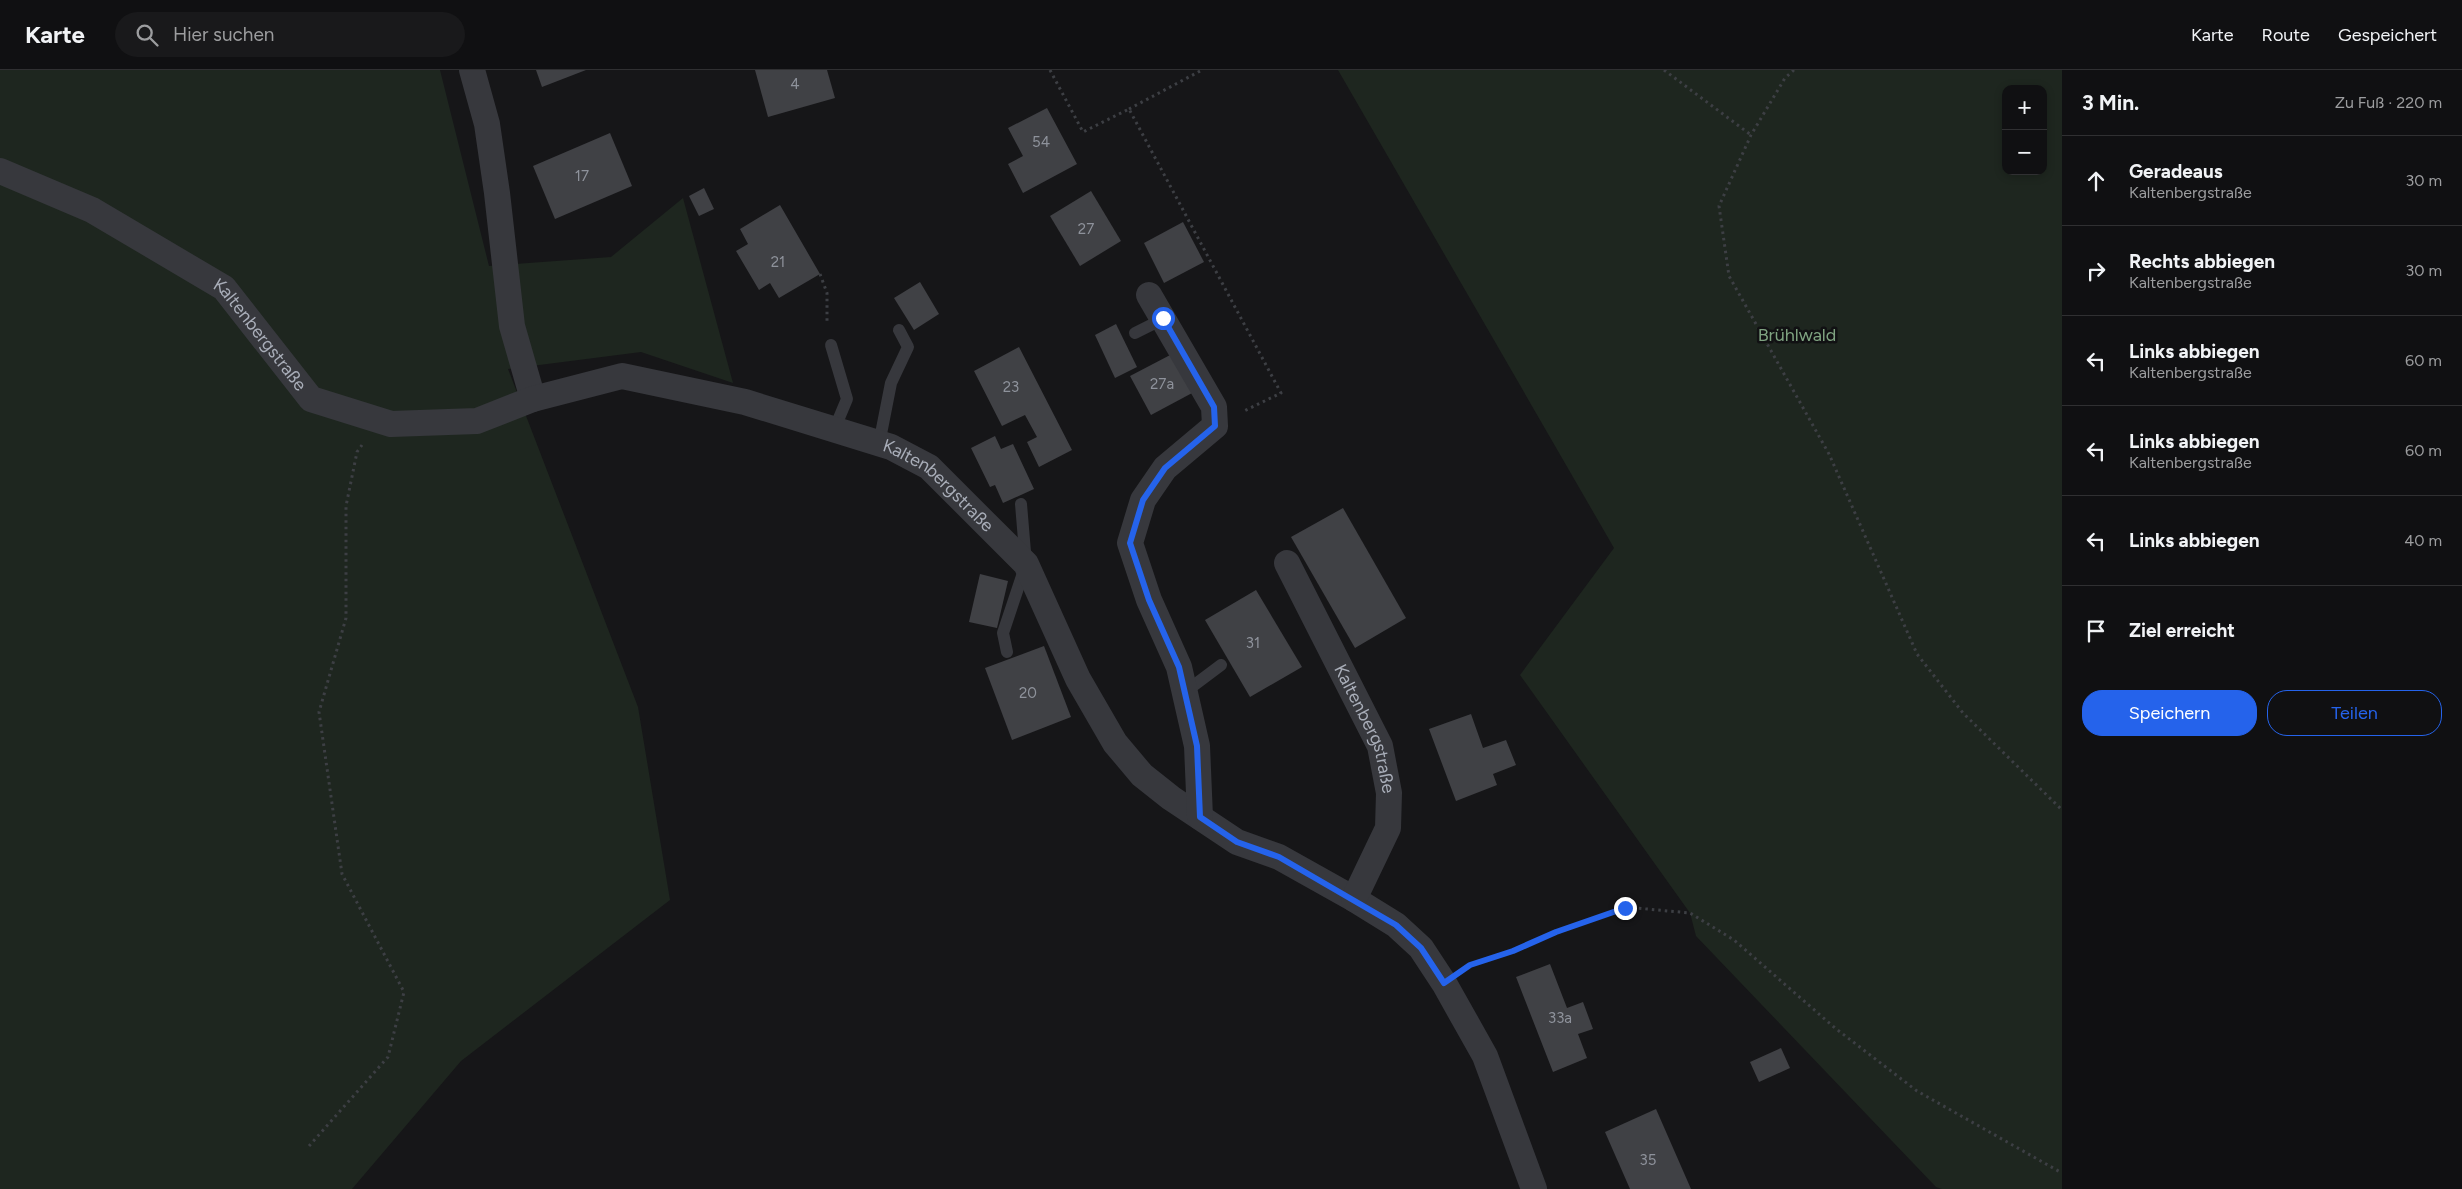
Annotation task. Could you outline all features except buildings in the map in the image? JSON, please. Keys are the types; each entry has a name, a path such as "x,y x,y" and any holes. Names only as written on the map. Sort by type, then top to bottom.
{"street":[{"path":"472,70 487,124 512,326 533,399"},
{"name":"Kaltenbergstraße","path":"0,171 92,210 224,288 311,399 391,424 477,421 533,399 622,376 745,402 879,444 929,467 1026,564 1078,679 1115,743 1142,775 1170,798 1237,842 1279,857 1354,899 1396,925 1421,948 1444,983 1485,1056 1534,1189"},
{"path":"1149,295 1214,407 1215,426 1165,468 1143,500 1130,543 1149,600 1179,667 1197,746 1200,817"},
{"name":"Kaltenbergstraße","path":"1287,563 1380,746 1389,793 1388,828 1354,899"}],"lane":[{"path":"1135,333 1163,318"},
{"path":"879,444 891,382 908,347 899,330"},
{"path":"831,345 847,399 834,430"},
{"path":"1007,652 1003,633 1026,564 1021,504"},
{"path":"1185,692 1221,664"}],"path":[{"path":"1050,70 1083,132 1202,70"},
{"path":"1664,70 1752,135"},
{"path":"1794,70 1785,78 1752,135 1719,206 1729,276 1829,454 1917,654 1963,713 2062,810"},
{"path":"1129,109 1280,393 1215,426"},
{"path":"820,274 827,293 829,309 826,330 831,345"},
{"path":"309,1146 388,1058 404,992 342,874 319,712 346,618 346,506 357,452 377,427 391,424"},
{"path":"1444,983 1470,965 1513,951 1556,932 1625,908 1690,913 1734,940 1835,1028 1917,1091 2062,1173"}],"green space":[{"path":"0,70 440,70 489,266 611,257 683,198 733,383 641,352 508,369 638,707 670,900 461,1061 352,1189 0,1189"},
{"name":"Brühlwald","path":"1338,70 2062,70 2062,1189 1942,1189 1936,1187 1696,936 1690,913 1520,675 1614,548"}],"route":[{"path":"1163,318 1214,407 1215,426 1165,468 1143,500 1130,543 1149,600 1179,667 1197,746 1200,817 1237,842 1279,857 1396,925 1421,948 1444,983 1470,965 1513,951 1556,932 1625,908"}]}
